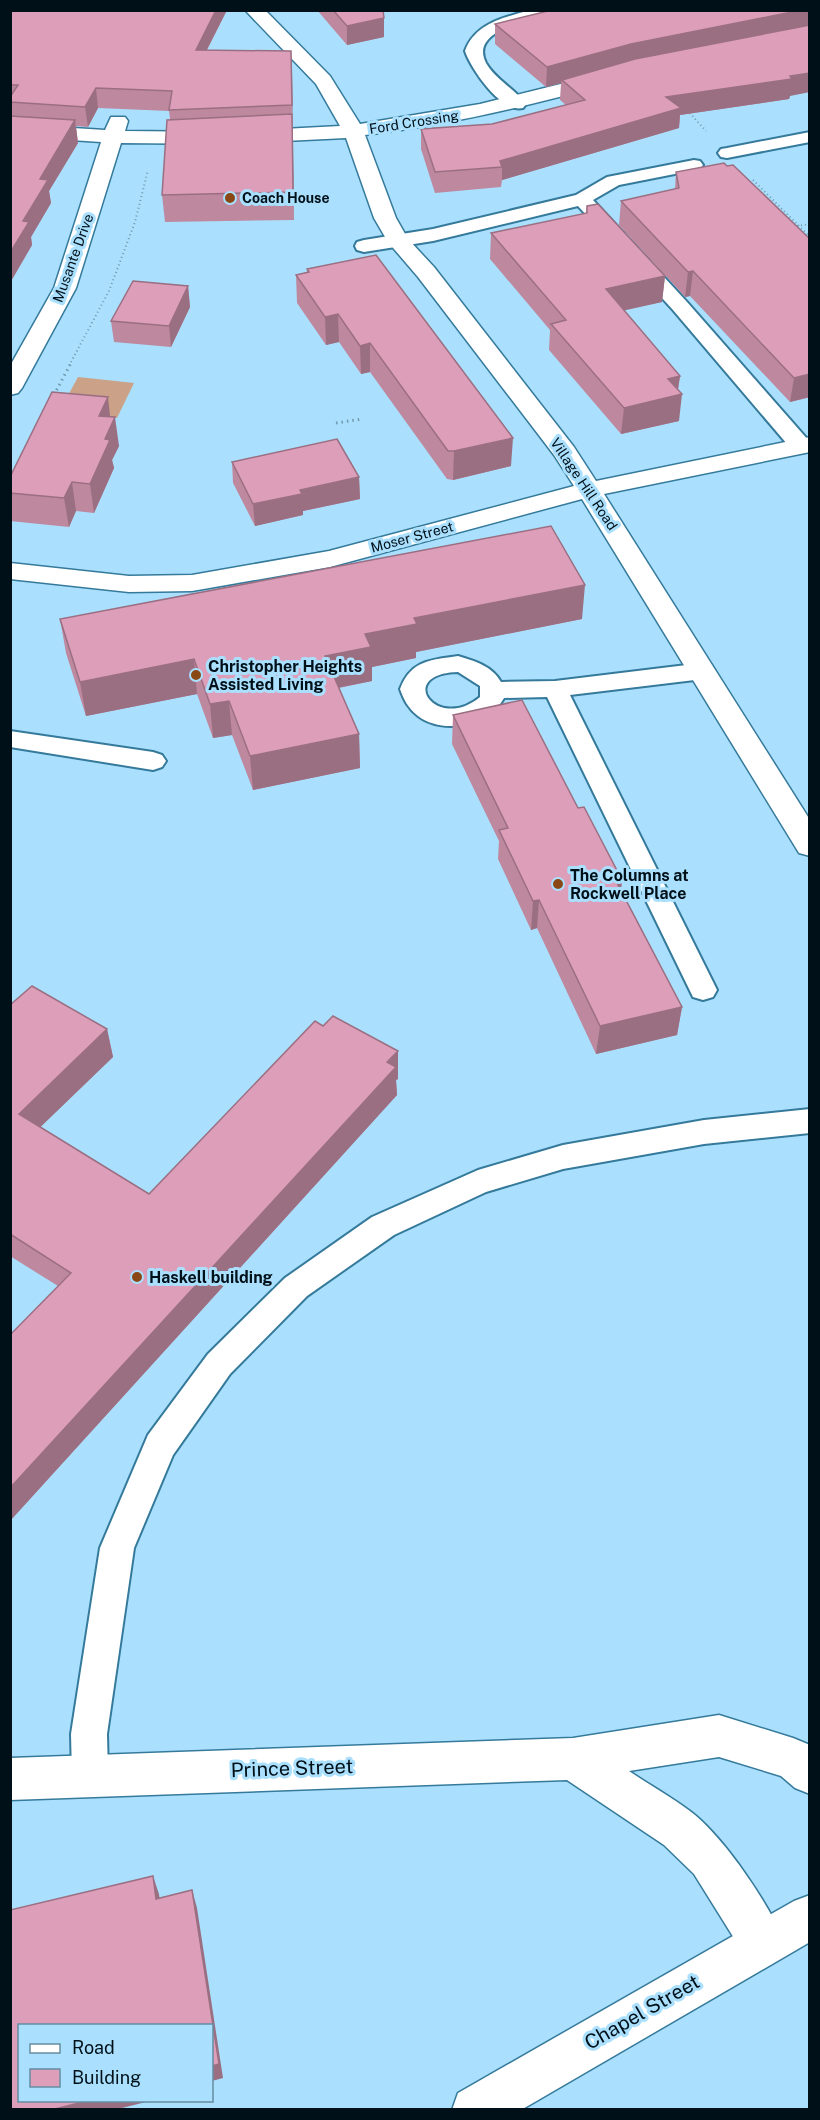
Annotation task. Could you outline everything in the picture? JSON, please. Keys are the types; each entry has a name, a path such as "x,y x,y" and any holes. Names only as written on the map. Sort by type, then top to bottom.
{"street":[{"name":"Village Hill Road","path":"254,10 323,80 354,131 386,218 399,242 426,272 564,452 810,845"},
{"name":"Ford Crossing","path":"10,130 115,129 171,139 354,131 517,104 619,75"},
{"name":"Musante Drive","path":"10,388 65,288 115,129"},
{"name":"Moser Street","path":"10,571 129,584 192,584 330,559 588,490 805,445"},
{"name":"Prince Street","path":"10,1779 573,1759 719,1736 793,1759 810,1773"},
{"path":"573,1759 679,1830 709,1859 764,1943"},
{"name":"Chapel Street","path":"475,2109 810,1917"}],"lane":[{"path":"517,104 501,91 476,64 472,48 479,36 493,26 554,10"},
{"path":"727,153 810,137"},
{"path":"363,246 399,242 582,199 613,181 694,165"},
{"path":"582,199 805,445"},
{"path":"493,690 555,689 703,671"},
{"path":"555,689 703,990"},
{"path":"10,739 153,761"},
{"path":"90,1775 89,1734 117,1548 160,1446 219,1365 296,1287 383,1226 477,1182 563,1157 704,1132 810,1120"}],"path":[{"path":"797,226 810,224"},
{"path":"336,423 362,418"}],"shaded area":[{"path":"78,377 134,383 117,418 59,412"}],"building":[{"path":"10,10 216,10 196,50 291,51 292,105 169,110 172,91 96,88 85,107 10,102 10,97 18,85 10,85"},
{"path":"333,10 383,10 384,18 347,26"},
{"path":"552,10 802,10 631,44 547,67 495,24"},
{"path":"810,25 810,73 790,76 792,79 666,97 681,108 500,161 502,167 435,172 421,129 492,124 585,100 562,80 635,59"},
{"path":"292,114 293,192 162,195 167,120"},
{"path":"10,116 75,120 40,179 48,180 23,221 29,222 10,253"},
{"path":"724,163 727,166 733,165 810,239 810,374 794,378 693,271 688,272 621,201 679,188 676,172"},
{"path":"598,204 665,276 606,289 680,376 668,379 682,394 624,408 551,324 566,320 491,233 587,213 587,206"},
{"path":"376,255 513,438 448,451 370,343 360,346 338,314 325,317 296,275 309,272 307,269"},
{"path":"133,281 188,286 169,326 111,321"},
{"path":"52,392 108,397 99,416 115,417 105,439 110,440 90,484 72,482 64,498 10,493 10,477"},
{"path":"337,439 359,477 300,490 302,494 253,504 232,462"},
{"name":"Christopher Heights Assisted Living","path":"551,526 585,585 414,618 417,624 365,634 371,647 325,656 359,734 250,756 229,701 210,704 194,659 80,682 60,619"},
{"name":"The Columns at Rockwell Place","path":"522,700 578,808 584,807 622,880 616,881 682,1007 600,1026 539,900 533,901 499,830 508,828 453,715"},
{"name":"Haskell building","path":"32,986 107,1029 19,1114 149,1194 315,1021 323,1026 333,1016 398,1051 387,1062 396,1067 10,1488 10,1335 71,1273 10,1234 10,1005"},
{"path":"153,1876 156,1899 192,1890 213,2024 18,2024 18,2102 83,2102 55,2109 10,2109 10,1910"},
{"path":"213,2025 219,2064 213,2066"}],"place":[{"name":"Coach House","path":"230,198"},
{"name":"Christopher Heights Assisted Living","path":"196,675"},
{"name":"The Columns at Rockwell Place","path":"558,884"},
{"name":"Haskell building","path":"137,1277"}]}
